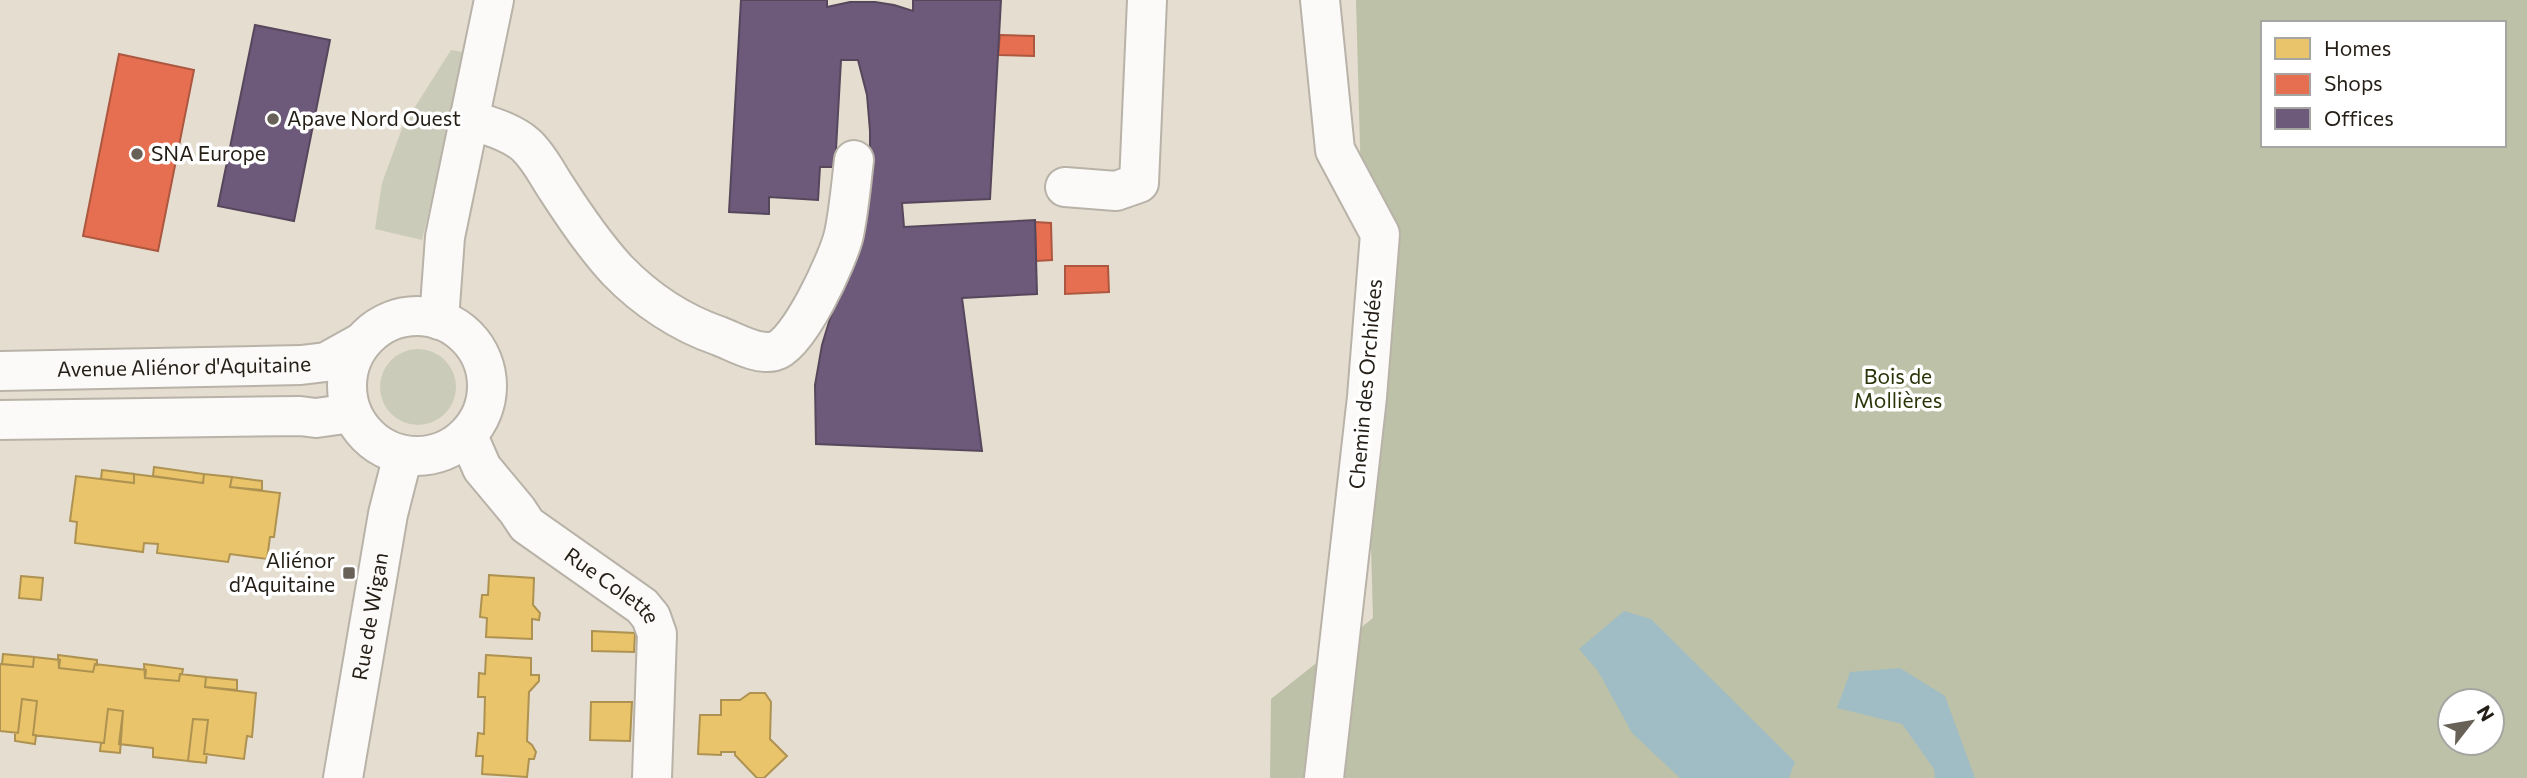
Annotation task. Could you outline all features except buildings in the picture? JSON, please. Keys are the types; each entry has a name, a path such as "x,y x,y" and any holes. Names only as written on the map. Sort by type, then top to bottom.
{"street":[{"path":"439,320 445,237 494,0"},
{"path":"1065,187 1116,191 1139,183 1147,0"},
{"name":"Chemin des Orchidées","path":"1320,0 1335,150 1380,233 1367,397 1324,778"},
{"path":"468,119 507,132 525,144 536,156 590,238 618,271 657,305 704,331 765,353 778,351 788,344 805,320 824,284 844,236 854,160"},
{"name":"Avenue Aliénor d'Aquitaine","path":"0,371 301,365 326,362 397,318 422,316 454,326 467,336 481,355 488,386 485,409 468,436 447,451 422,457 384,449 358,425 352,413"},
{"path":"0,420 300,416 316,418 352,413 347,391 348,376 351,362 362,342"},
{"name":"Rue Colette","path":"468,436 482,468 527,525 642,606 652,617 657,634 657,659 652,778"},
{"name":"Rue de Wigan","path":"343,778 388,514 404,455"}],"green space":[{"name":"Bois de Mollières","path":"1356,0 2527,0 2527,778 1270,778 1271,699 1373,618"},
{"path":"451,50 463,52 454,104 422,240 375,229 382,183 403,126"},
{"path":"418,349 432,352 445,360 453,373 456,387 453,401 445,414 432,422 418,425 404,422 391,414 383,401 380,387 383,373 391,360 404,352"}],"water":[{"path":"1624,611 1651,619 1795,762 1789,778 1680,778 1632,733 1598,671 1579,649"},
{"path":"1900,668 1945,696 1975,778 1935,778 1934,769 1902,724 1837,708 1850,672"}],"place":[{"name":"Apave Nord Ouest","path":"273,119"},
{"name":"SNA Europe","path":"137,154"},
{"name":"Aliénor d’Aquitaine","path":"349,573"}]}
